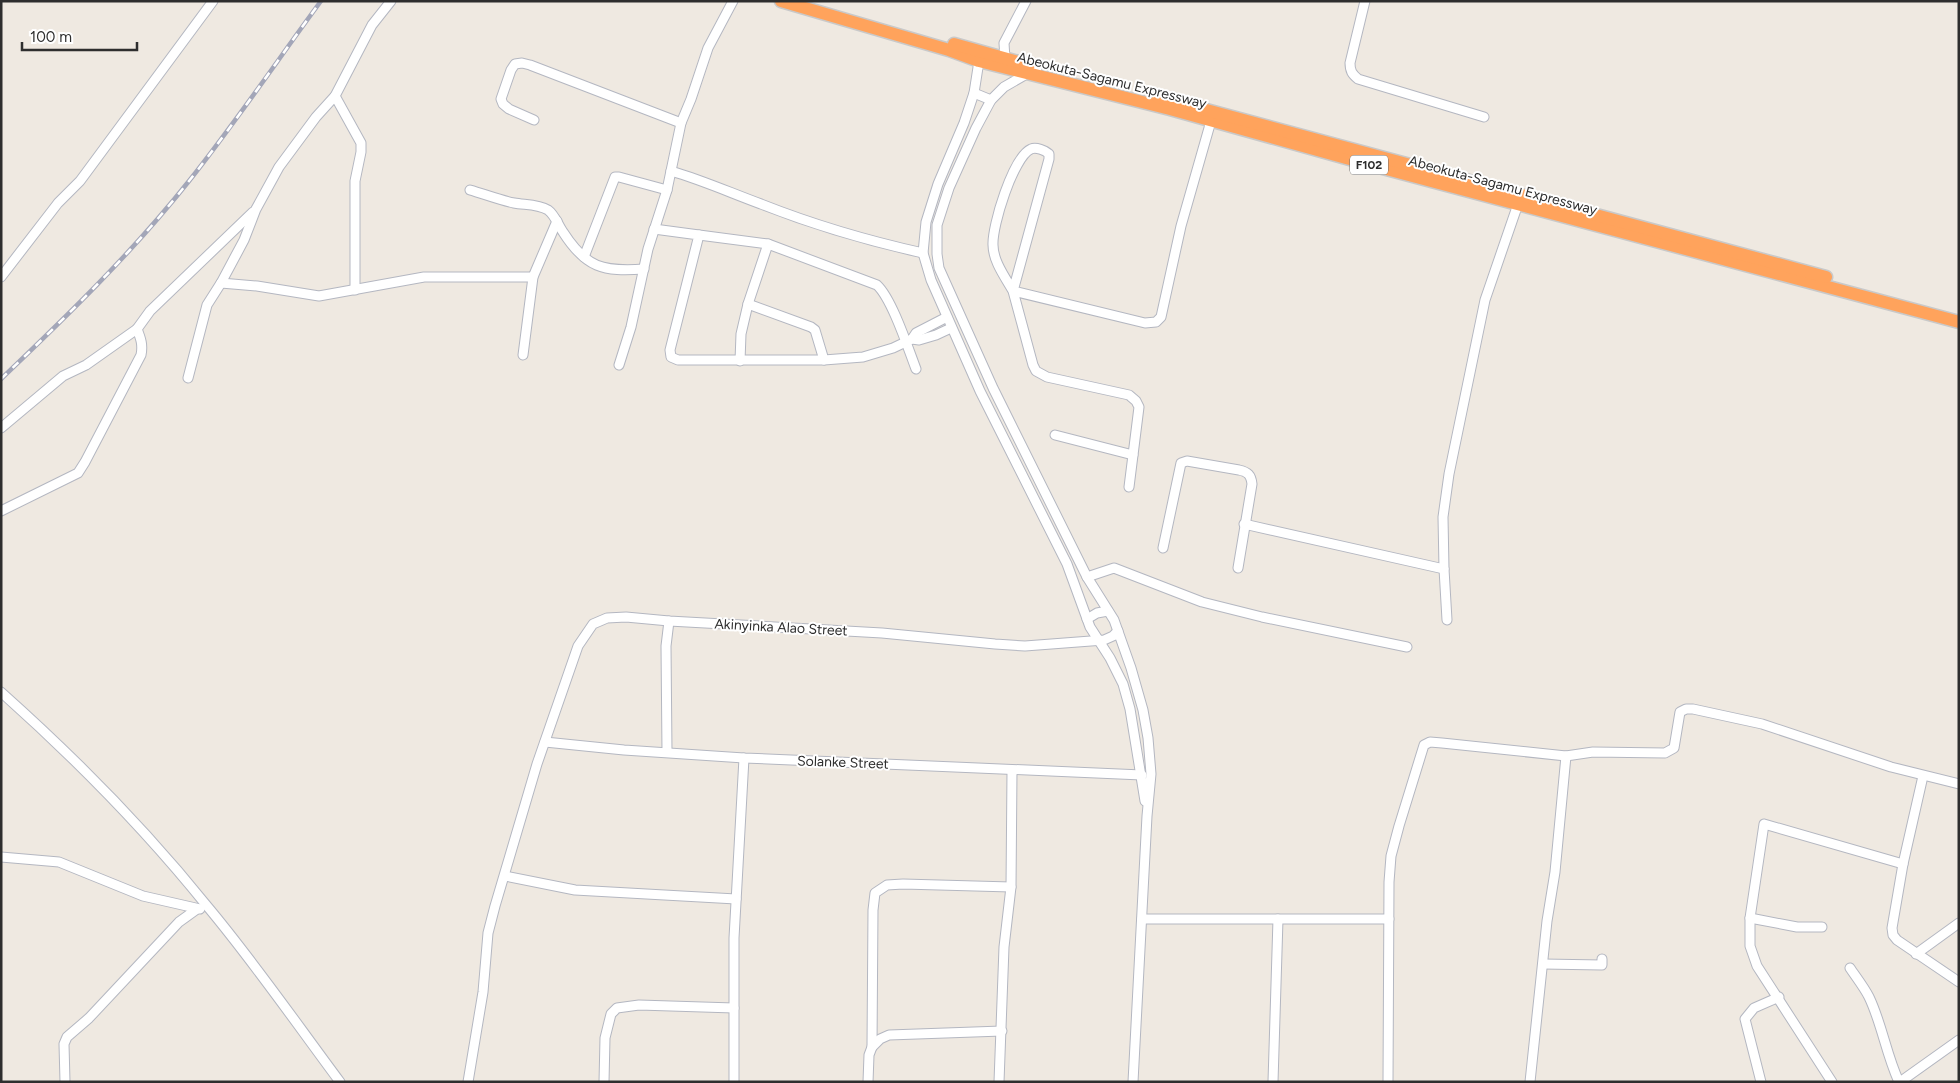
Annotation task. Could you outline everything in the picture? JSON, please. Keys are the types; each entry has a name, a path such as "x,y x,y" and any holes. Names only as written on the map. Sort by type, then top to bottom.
{"highway":[{"name":"Abeokuta-Sagamu Expressway","path":"781,1 949,50 1005,59 1032,71 1174,101 1339,144 1959,314"},
{"name":"Abeokuta-Sagamu Expressway","path":"807,1 978,56 1210,121 1959,322"}],"street":[{"path":"3,271 58,203 80,181 214,1"},
{"path":"188,378 207,305 244,240 256,209 279,167 316,117 335,96 372,25 391,1"},
{"path":"619,365 631,327 654,229 667,190 680,123 691,99 708,48 733,1"},
{"path":"1005,59 1004,43 1026,1"},
{"path":"1365,1 1350,63 1350,70 1353,75 1358,79 1484,117"},
{"path":"978,56 974,93 964,123 938,184 926,222 924,254 931,280 980,391 1067,564 1087,619 1123,684 1130,709 1147,816"},
{"path":"534,120 509,109 503,104 501,99 515,64 530,65 680,123"},
{"path":"1032,71 1004,87 991,100 976,128 949,188 938,225 937,254 940,268 993,388 1087,577 1118,631 1140,702 1148,738 1151,774 1147,816 1133,1082"},
{"path":"974,93 991,100"},
{"path":"335,96 360,143 361,152 355,181 355,290"},
{"path":"1013,291 1145,323 1156,322 1161,317 1181,226 1210,121"},
{"path":"964,123 976,128"},
{"path":"1013,291 1049,159 1049,154 1046,151 1030,150 1020,163 999,205 993,246 995,257 1013,291 1036,371 1047,377 1129,395 1136,401 1139,407 1129,487"},
{"path":"671,171 705,181 762,204 820,224 924,254"},
{"path":"584,257 615,177 667,190"},
{"path":"470,190 513,203 538,206 548,210 569,240 584,257 598,267 609,270 644,269"},
{"path":"1448,620 1443,517 1451,466 1485,300 1518,204"},
{"path":"1,428 64,376 86,365 137,329 150,311 256,209"},
{"path":"523,355 533,276 557,221"},
{"path":"654,229 768,244 877,285 883,292 909,340 916,369"},
{"path":"699,235 670,350 671,357 678,360 824,360 863,357 892,348 909,340 916,333 947,317"},
{"path":"740,360 741,334 748,304 768,244"},
{"path":"221,283 257,286 319,296 424,276 533,276"},
{"path":"748,304 811,327 815,330 824,360"},
{"path":"909,340 928,338 951,328"},
{"path":"1,511 78,473 140,355 142,348 137,329"},
{"path":"1055,435 1133,456"},
{"path":"1163,548 1181,463 1187,461 1247,472 1252,484 1238,568"},
{"path":"1244,524 1444,568"},
{"path":"1087,577 1114,568 1202,602 1262,617 1407,647"},
{"path":"1087,619 1092,615 1108,611"},
{"name":"Akinyinka Alao Street","path":"468,1082 483,992 488,933 545,742 578,646 593,624 608,618 626,617 882,633 995,644 1054,644 1109,639 1118,631"},
{"path":"666,752 666,646 669,621"},
{"path":"1,692 38,725 109,795 208,907 340,1082"},
{"path":"1388,1082 1389,882 1391,856 1398,826 1424,745 1430,742 1442,742 1566,756 1593,752 1665,753 1674,748 1680,712 1693,709 1762,724 1891,768 1959,784"},
{"name":"Solanke Street","path":"545,742 624,750 744,758 886,763 1012,771 1142,775"},
{"path":"1530,1082 1547,921 1555,872 1566,756"},
{"path":"734,1082 736,899 744,758"},
{"path":"998,1082 1002,1031 1004,947 1011,887 1012,771"},
{"path":"1923,776 1903,864 1892,928 1893,935 1916,954 1959,982"},
{"path":"1832,1082 1779,997 1757,966 1750,946 1750,918 1764,824 1903,864"},
{"path":"1,857 59,862 143,896 197,910"},
{"path":"505,876 575,890 736,899"},
{"path":"868,1082 869,1055 872,1047 873,910 876,893 887,885 904,884 1011,887"},
{"path":"65,1082 64,1044 68,1037 90,1018 180,922 197,910 208,907"},
{"path":"1750,918 1797,927 1822,927"},
{"path":"1142,919 1389,919"},
{"path":"1273,1082 1278,919"},
{"path":"1916,954 1959,923"},
{"path":"1543,964 1602,964 1602,959"},
{"path":"1850,968 1869,996 1881,1028 1890,1062 1899,1082 1959,1040"},
{"path":"1761,1082 1745,1019 1754,1008 1779,997"},
{"path":"604,1082 605,1038 611,1014 617,1008 639,1005 734,1008"},
{"path":"872,1047 880,1039 889,1035 1002,1031"}],"railway":[{"path":"1,379 98,283 167,208 223,137 321,1"}]}
